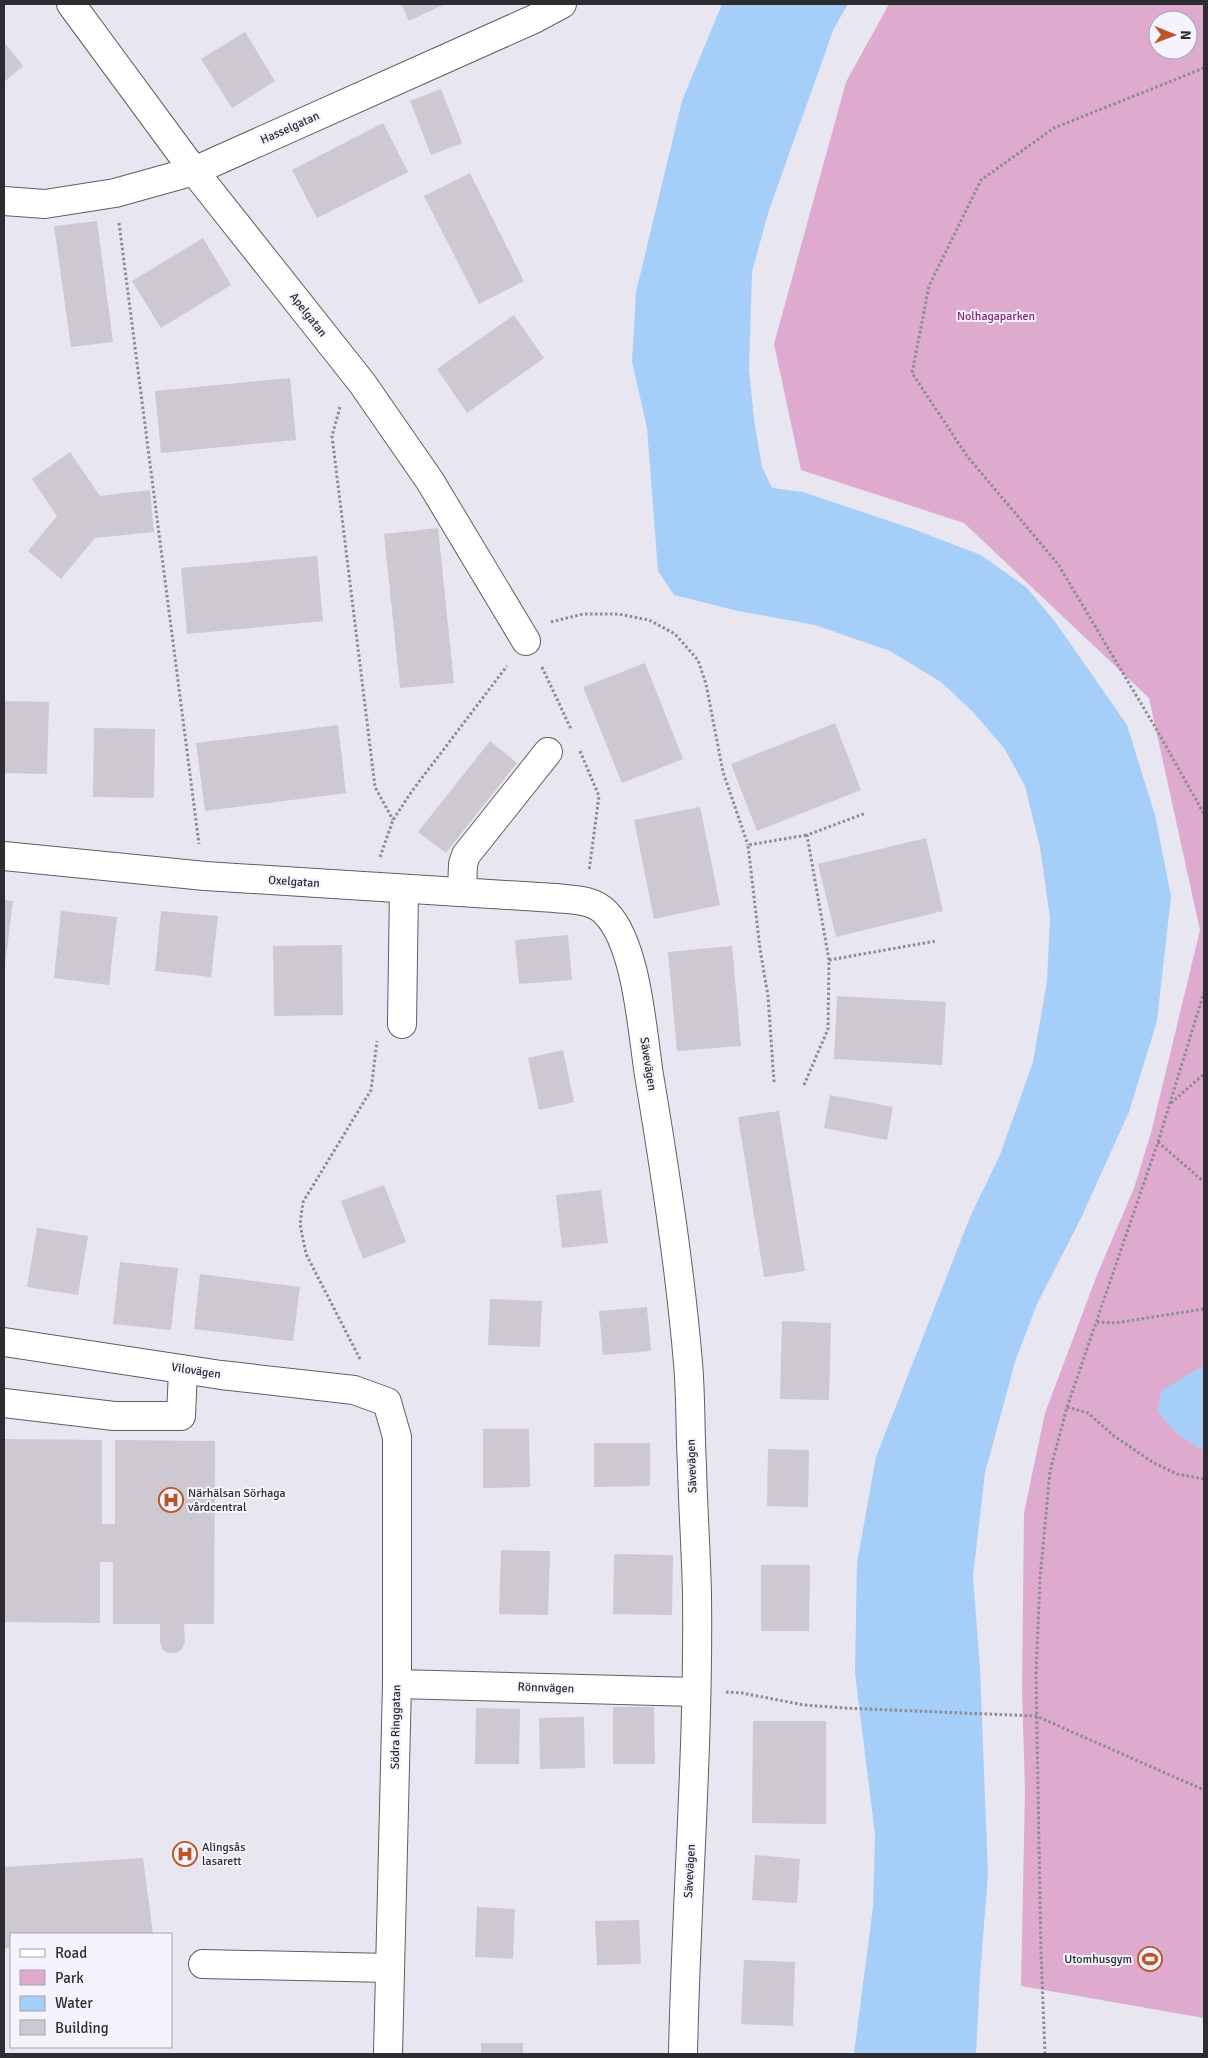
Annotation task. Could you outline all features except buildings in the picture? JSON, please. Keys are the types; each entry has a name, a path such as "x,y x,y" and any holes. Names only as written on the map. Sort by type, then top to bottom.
{"street":[{"name":"Apelgatan","path":"70,4 194,171 362,383 430,482 526,641"},
{"name":"Hasselgatan","path":"4,201 45,204 115,193 194,171 534,19 562,4"},
{"path":"462,892 463,864 466,855 548,752"},
{"name":"Oxelgatan","path":"4,856 205,876 585,901"},
{"path":"390,888 390,1029"},
{"name":"Sävevägen","path":"585,901 597,905 607,913 626,945 632,970 674,1235 688,1365 697,1594 692,1830 683,2054"},
{"name":"Vilovägen","path":"4,1342 183,1370 354,1390 387,1402"},
{"path":"4,1403 114,1416 181,1416 183,1370"},
{"name":"Södra Ringgatan","path":"387,1402 397,1437 397,1684 388,2054"},
{"name":"Rönnvägen","path":"397,1684 695,1692"},
{"path":"203,1964 390,1968"}],"path":[{"path":"1204,68 1054,128 981,180 929,286 912,373 967,456 1058,564 1158,732 1204,814"},
{"path":"115,193 200,856 205,876"},
{"path":"362,383 350,393 339,408 332,436 375,787 393,820"},
{"path":"390,888 378,863 393,820 412,791 537,626 583,614 618,614 649,620 675,634 698,660 708,692 723,772 748,845 760,949 768,996 774,1082"},
{"path":"748,845 807,836 866,813"},
{"path":"804,1085 828,1029 829,960 807,836"},
{"path":"829,960 936,941"},
{"path":"1045,2054 1036,1716 1040,1579 1050,1471 1067,1407 1098,1322 1171,1103 1204,992"},
{"path":"362,1363 306,1254 300,1224 303,1202 371,1090 390,1029"},
{"path":"1171,1103 1204,1074"},
{"path":"1158,1142 1204,1182"},
{"path":"1098,1322 1114,1323 1204,1309"},
{"path":"1067,1407 1088,1414 1114,1436 1154,1463 1177,1474 1204,1479"},
{"path":"695,1692 742,1692 804,1705 844,1708 1036,1716 1204,1790"}],"green space":[{"name":"Nolhagaparken","path":"889,4 1204,4 1204,2018 1021,1986 1025,1790 1022,1692 1024,1513 1045,1413 1097,1275 1134,1188 1151,1133 1200,930 1149,698 964,523 801,470 774,344 846,82"}],"water":[{"path":"722,4 848,4 834,28 769,210 752,272 749,369 754,420 762,467 772,488 803,492 910,528 981,555 1027,588 1056,623 1127,725 1155,815 1171,896 1157,1021 1129,1112 1081,1218 1037,1304 1015,1362 985,1473 973,1576 980,1669 988,1874 976,2054 854,2054 873,1907 875,1834 855,1673 857,1563 876,1457 970,1217 1000,1155 1033,1062 1047,981 1050,918 1040,847 1025,786 1004,748 973,712 941,682 890,651 815,625 738,611 674,595 658,571 647,428 632,361 636,292 682,101"},
{"path":"1204,1365 1204,1451 1176,1433 1158,1412 1161,1391"}],"place":[{"name":"Närhälsan Sörhaga vårdcentral","path":"171,1500"},
{"name":"Alingsås lasarett","path":"185,1854"},
{"name":"Utomhusgym","path":"1150,1959"}]}
